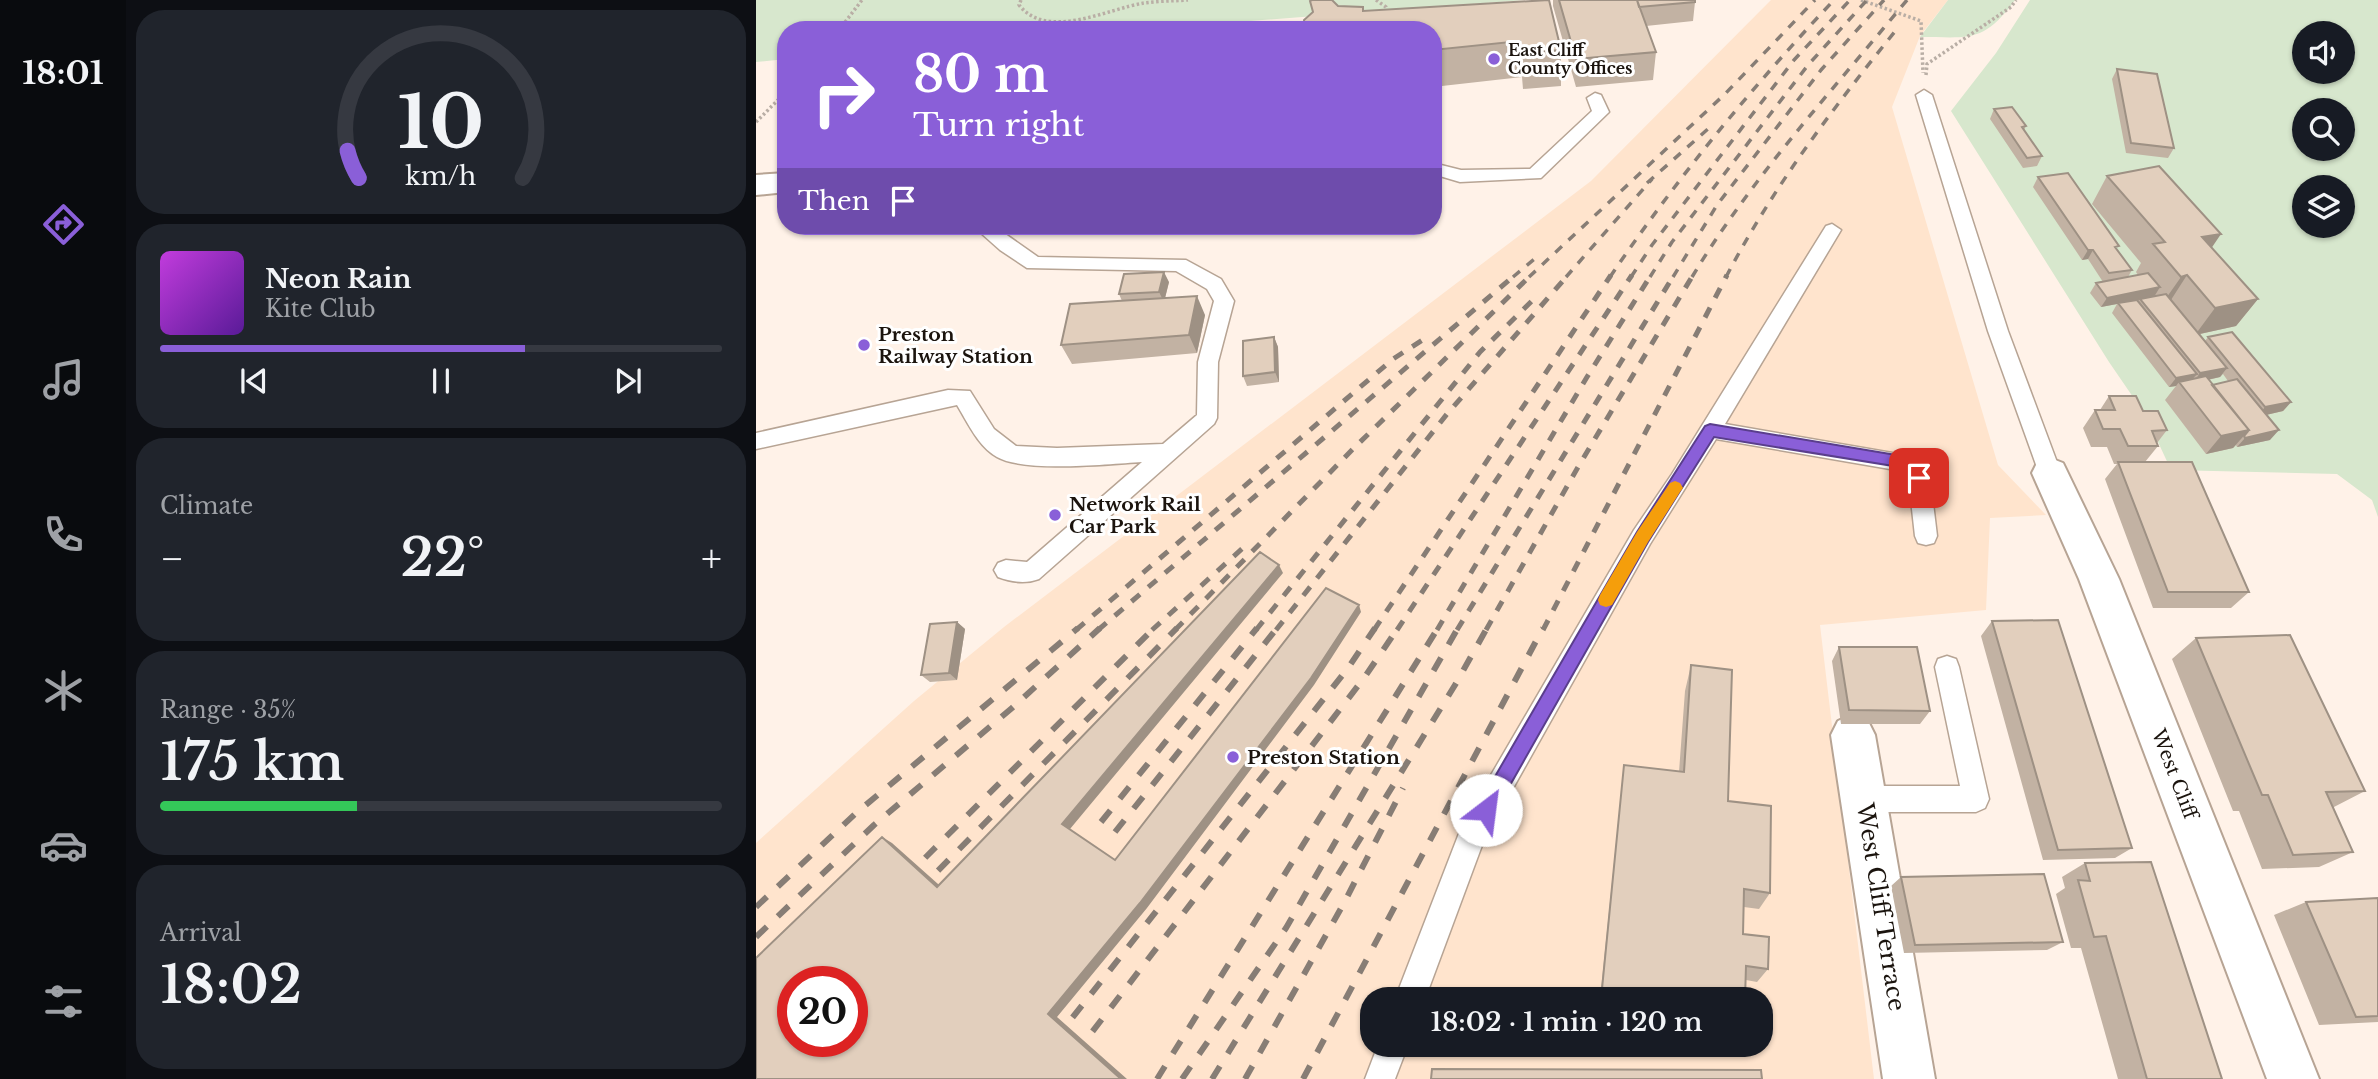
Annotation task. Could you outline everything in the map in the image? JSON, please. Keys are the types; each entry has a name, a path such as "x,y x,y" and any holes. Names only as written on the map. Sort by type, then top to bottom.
{"street":[{"path":"756,186 777,183"},
{"name":"West Cliff","path":"2050,473 2099,579 2293,1079"},
{"name":"West Cliff Terrace","path":"1853,735 1909,1079"}],"lane":[{"path":"1924,95 1998,331 2050,473"},
{"path":"1442,171 1460,176 1535,174 1601,112 1595,98"},
{"path":"1415,987 1473,833 1642,537 1832,230"},
{"path":"993,235 1034,263 1179,265 1214,284 1224,301 1208,362 1207,418 1031,572 1006,570"},
{"path":"756,442 937,400 963,397 988,437 1008,454 1075,456 1168,452"},
{"path":"1710,430 1896,461 1919,478 1926,536"},
{"path":"1863,799 1976,799 1947,667"},
{"path":"1380,1079 1388,1057"}],"path":[{"path":"846,21 862,0"},
{"path":"1021,0 1019,5 1022,12 1053,21"},
{"path":"1137,0 1143,3"},
{"path":"1065,21 1143,3 1188,0"},
{"path":"1376,0 1386,7 1389,14"},
{"path":"1861,0 1921,21 1924,95"},
{"path":"1924,95 1927,64 2011,7 2016,0"},
{"path":"756,122 777,101"}],"shaded area":[{"path":"1771,0 1948,0 1920,36 1892,107 1998,465 2046,515 1990,518 1986,610 1820,625 1874,1079 756,1079 756,843 914,701 1004,627 1591,181"}],"green space":[{"path":"756,0 1525,0 1249,21 777,21 777,60 756,62"},
{"path":"1948,0 2015,0 1994,24 1974,35 1920,37"},
{"path":"2030,0 2378,0 2378,517 2372,500 2337,474 2171,470 2146,416 1951,111 1996,53"}],"building":[{"path":"1332,0 1338,6 1363,7 1363,11 1549,0 1561,50 1521,53 1520,41 1442,49 1442,21 1304,21 1313,12 1310,1"},
{"path":"1559,0 1637,0 1656,52 1576,59"},
{"path":"1637,0 1695,0 1695,2 1639,7"},
{"path":"2117,69 2157,74 2174,148 2131,143"},
{"path":"2012,107 2042,156 2027,158 1994,109"},
{"path":"2159,166 2221,234 2202,237 2258,299 2215,308 2187,275 2181,277 2153,244 2165,242 2107,176"},
{"path":"2068,173 2119,246 2115,247 2132,270 2109,273 2093,250 2088,250 2038,177"},
{"path":"1164,272 1159,292 1119,294 1124,274"},
{"path":"2148,273 2160,287 2107,298 2096,283"},
{"path":"2166,294 2227,368 2200,373 2140,299"},
{"path":"1197,296 1189,335 1061,345 1070,304"},
{"path":"2137,300 2197,374 2176,378 2118,303"},
{"path":"2232,332 2291,402 2265,407 2208,337"},
{"path":"1274,337 1275,372 1243,376 1243,341"},
{"path":"2206,376 2249,430 2221,436 2179,382"},
{"path":"2237,379 2279,430 2245,438 2249,430 2212,385"},
{"path":"2109,396 2136,396 2143,411 2158,411 2167,430 2152,431 2158,446 2128,446 2120,429 2103,429 2095,410 2115,410"},
{"path":"2118,462 2192,462 2249,592 2168,592"},
{"name":"Preston Station","path":"1260,552 1279,565 1062,824 1115,860 1326,588 1359,605 1311,678 1140,903 1048,1014 1121,1079 756,1079 756,958 882,837 937,887"},
{"path":"2058,620 2132,848 2058,850 1992,621"},
{"path":"957,622 949,673 921,675 930,624"},
{"path":"2290,635 2365,791 2326,792 2353,852 2293,855 2268,795 2262,795 2196,638"},
{"path":"1839,647 1917,647 1930,711 1849,710"},
{"path":"1691,665 1732,670 1728,801 1771,806 1770,893 1744,889 1743,934 1769,937 1768,969 1746,966 1745,987 1602,987 1624,765 1684,772"},
{"path":"2151,862 2222,1079 2147,1079 2106,936 2094,937 2078,880 2090,881 2085,863"},
{"path":"2044,874 2063,942 1915,945 1901,877"},
{"path":"2378,898 2378,1016 2356,1017 2306,902"},
{"path":"1432,1069 1761,1070 1762,1079 1431,1079"}],"railway":[{"path":"1529,277 1725,94 1815,0"},
{"path":"1610,277 1716,134 1834,0"},
{"path":"1631,277 1652,245 1794,60 1850,0"},
{"path":"1650,277 1672,242 1808,65 1867,0"},
{"path":"1673,277 1717,205 1821,70 1884,0"},
{"path":"1692,277 1715,240 1767,169 1907,0"},
{"path":"1726,277 1764,211 1805,149 1897,29"},
{"path":"1647,183 1709,128"},
{"path":"1566,277 1652,179"},
{"path":"1513,277 1538,256"},
{"path":"1098,630 1515,275"},
{"path":"1175,630 1353,449 1531,275"},
{"path":"1276,630 1447,414 1568,275"},
{"path":"1374,630 1611,275"},
{"path":"1397,630 1632,275"},
{"path":"1437,630 1587,377 1651,275"},
{"path":"1457,630 1674,275"},
{"path":"1486,630 1578,467 1693,275"},
{"path":"1543,630 1727,275"},
{"path":"1256,630 1480,352 1538,295"},
{"path":"1076,630 1393,359 1427,337"},
{"path":"1152,630 1244,547"},
{"path":"756,907 855,814 1078,628"},
{"path":"756,937 874,825 1012,708 1100,628"},
{"path":"917,892 1177,628"},
{"path":"1101,822 1257,628"},
{"path":"1115,832 1277,628"},
{"path":"1054,1041 1348,668 1375,628"},
{"path":"1056,1079 1364,678 1398,628"},
{"path":"1157,1079 1438,628"},
{"path":"1182,1079 1286,928 1458,628"},
{"path":"1212,1079 1455,685 1487,628"},
{"path":"1303,1079 1543,628"},
{"path":"904,879 1152,630"},
{"path":"1245,1079 1344,903 1403,788"}],"slow traffic":[{"path":"1606,600 1642,537 1675,488"}],"place":[{"name":"East Cliff County Offices","path":"1494,59"},
{"name":"Preston Railway Station","path":"864,345"},
{"name":"Network Rail Car Park","path":"1055,515"},
{"name":"Preston Station","path":"1233,757"}],"route":[{"path":"1486,810 1642,537 1710,430 1896,461 1919,478"}]}
